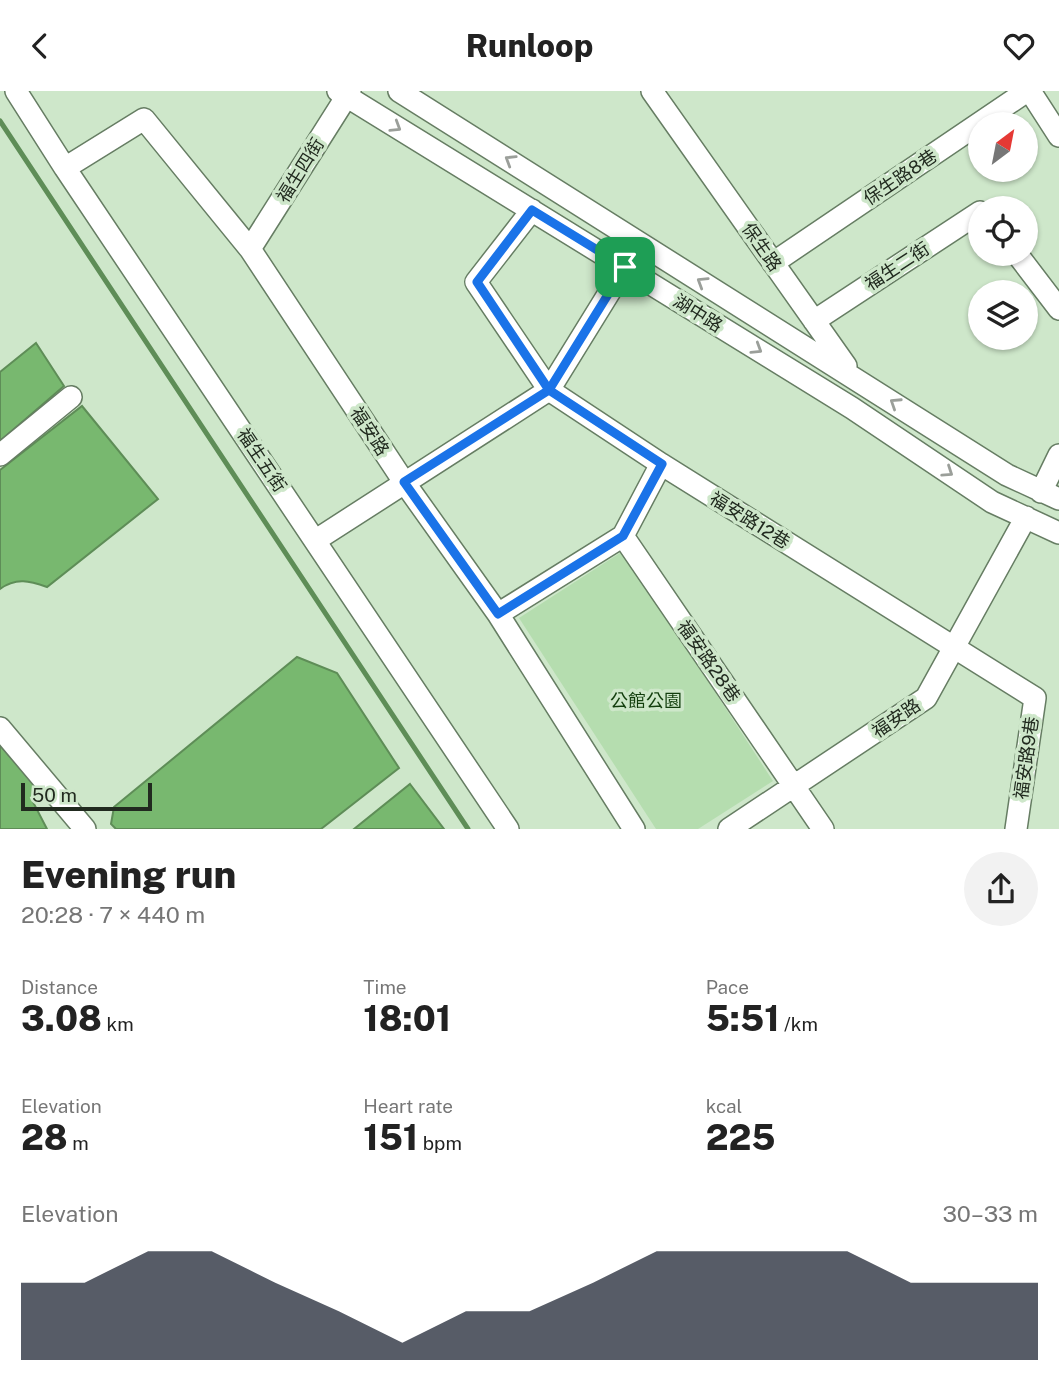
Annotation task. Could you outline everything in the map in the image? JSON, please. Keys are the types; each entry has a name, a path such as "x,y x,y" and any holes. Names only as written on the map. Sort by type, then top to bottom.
{"street":[{"name":"福生五街","path":"16,91 508,829"},
{"name":"湖中路","path":"399,91 1007,475 1050,496"},
{"name":"保生路","path":"652,91 853,376"},
{"path":"1028,91 1059,136"},
{"name":"保生路8巷","path":"773,263 1028,91"},
{"name":"湖中路","path":"345,93 852,408 992,502 1059,533"},
{"name":"福生四街","path":"250,249 345,93"},
{"name":"福安路","path":"65,168 144,119 250,249 404,482 498,614 634,829"},
{"path":"532,210 477,282 549,390"},
{"name":"福生二街","path":"814,321 968,220"},
{"path":"1026,266 1059,309"},
{"path":"316,540 549,390 625,267"},
{"path":"852,408 853,376"},
{"name":"福安路12巷","path":"549,390 662,464 954,646"},
{"path":"0,455 71,397"},
{"path":"1050,496 1059,455"},
{"path":"498,614 623,536 662,464"},
{"name":"福安路","path":"729,829 926,698 1026,517"},
{"name":"福安路28巷","path":"623,536 823,829"},
{"name":"福安路9巷","path":"954,646 1035,698 1016,829"},
{"path":"0,727 85,829"}],"green space":[{"name":"公館公園","path":"623,551 773,781 698,829 656,829 519,618"}],"shaded area":[{"path":"36,343 64,386 0,441 0,372"},
{"path":"82,406 158,499 47,587 23,581 0,589 0,470"},
{"path":"297,657 337,673 399,768 321,829 116,829 111,824 114,807"},
{"path":"0,745 37,788 33,802 47,829 0,829"},
{"path":"410,784 444,829 354,829"}],"waterway":[{"path":"0,121 468,829"}],"route":[{"path":"625,267 532,210 477,282 549,390 662,464 623,536 498,614 404,482 549,390 625,267"}]}
